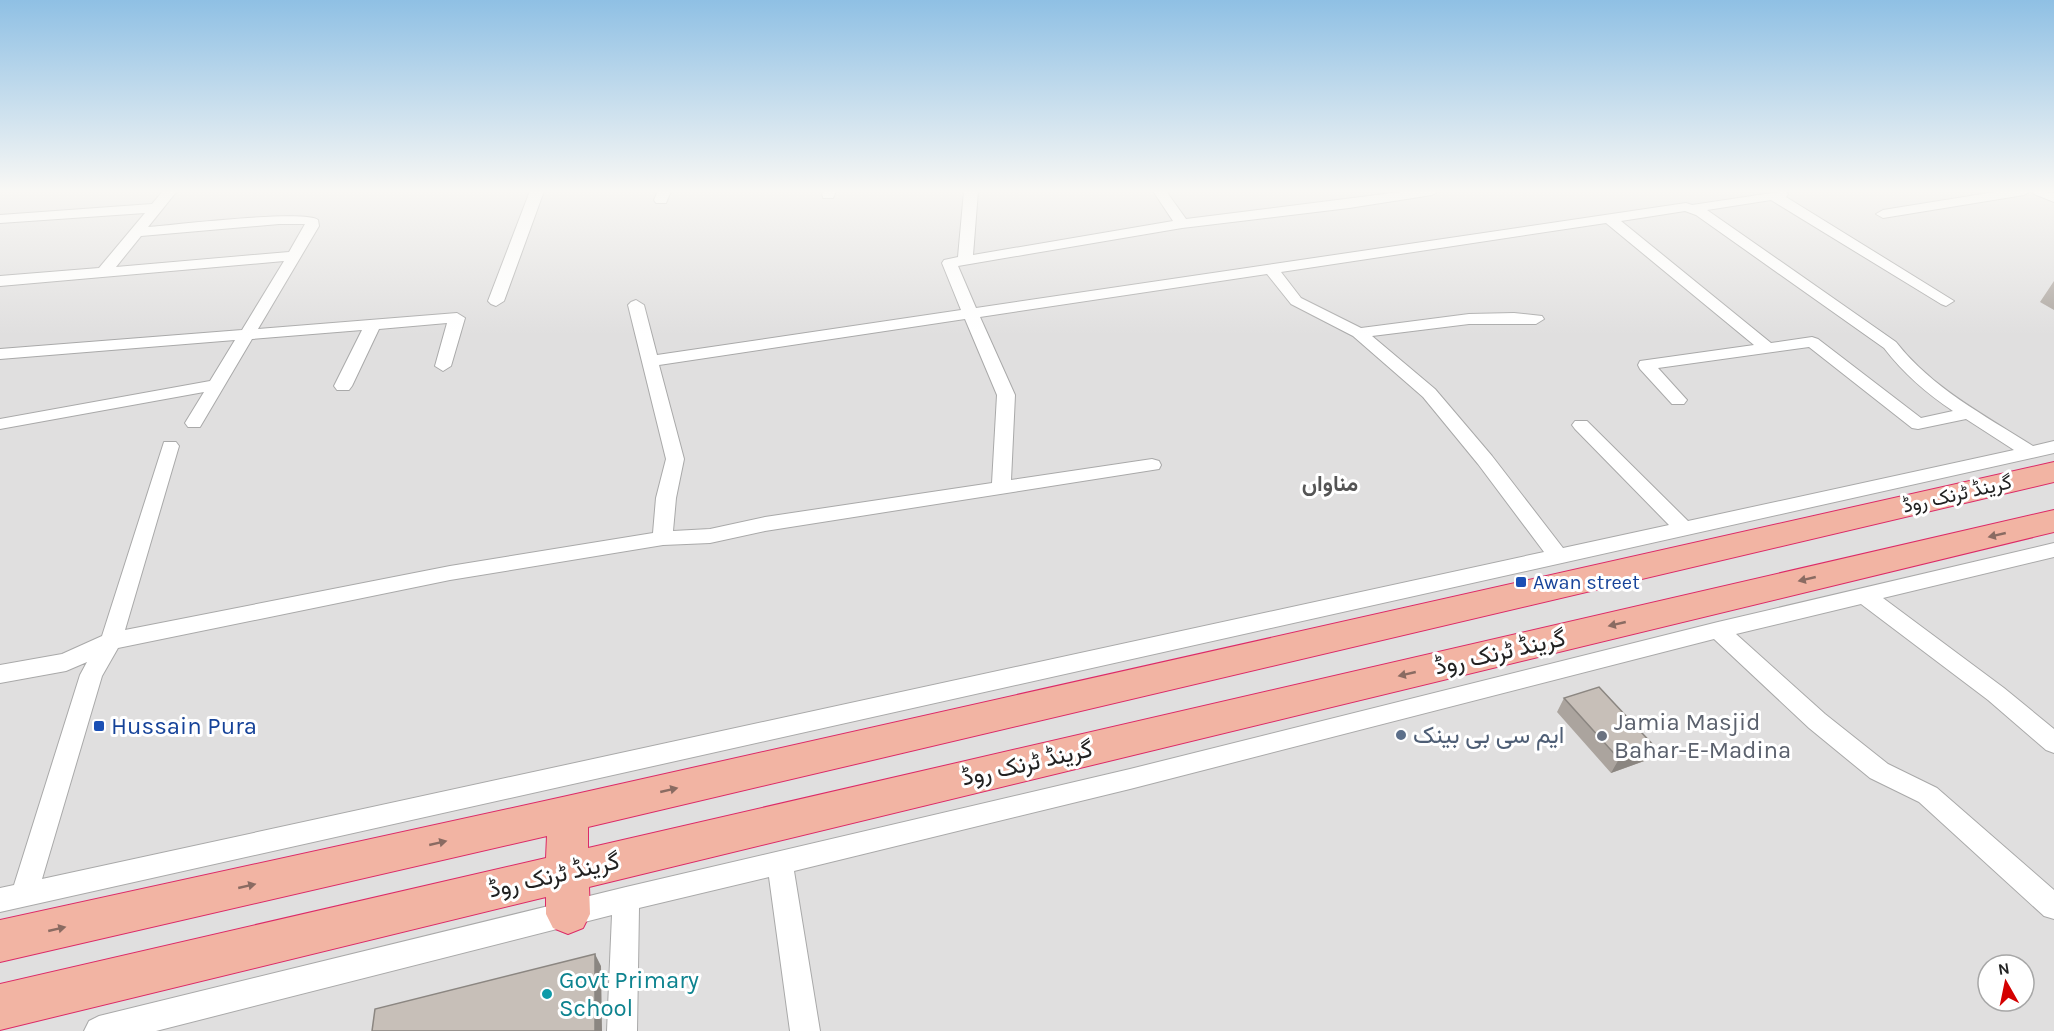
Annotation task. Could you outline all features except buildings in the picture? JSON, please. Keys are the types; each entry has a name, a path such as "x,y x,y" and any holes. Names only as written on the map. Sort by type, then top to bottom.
{"highway":[{"name":"گرینڈ ٹرنک روڈ","path":"0,941 623,801 1671,541 2042,462"},
{"name":"گرینڈ ٹرنک روڈ","path":"0,1007 2054,521"},
{"path":"567,814 568,914"}],"street":[{"path":"103,273 130,239"},
{"path":"194,423 304,239"},
{"path":"496,301 519,239"},
{"path":"965,260 967,239"},
{"path":"1000,488 1006,395 949,263 1091,239"},
{"path":"651,361 1272,270 1355,254 1478,239"},
{"path":"1635,239 1768,348"},
{"path":"1738,239 1890,345 1906,366 1939,394 2042,462 2054,447"},
{"path":"1848,239 1946,301"},
{"path":"0,281 294,256"},
{"path":"1272,270 1296,301 1359,333 1429,393 1485,460 1560,557"},
{"path":"636,305 675,459 666,498 663,538"},
{"path":"1359,333 1449,320 1504,316 1536,319"},
{"path":"0,354 457,318 443,366"},
{"path":"343,386 373,324"},
{"path":"1677,400 1646,365 1812,342 1918,424 1968,413"},
{"path":"0,424 187,388 215,386"},
{"path":"0,900 620,764 1489,587 1560,557 1671,541 1581,424"},
{"path":"24,895 91,675 111,641 170,446"},
{"path":"0,674 66,662 111,641 450,573 663,538 710,536 765,524 1152,465"},
{"path":"99,1031 626,899 1153,773 1718,630 2054,550"},
{"path":"1865,596 1996,694 2054,743"},
{"path":"1718,630 1817,721 1879,771 1928,795 2054,907"},
{"path":"620,764 623,801"},
{"path":"780,862 805,1031"},
{"path":"622,1031 626,899"}],"shaded area":[{"path":"0,239 2054,239 2054,1031 0,1031"}],"place":[{"name":"Awan street","path":"1521,582"},
{"name":"Hussain Pura","path":"99,726"},
{"name":"ایم سی بی بینک","path":"1401,735"},
{"name":"Jamia Masjid Bahar-E-Madina","path":"1602,736"},
{"name":"Govt Primary School","path":"547,994"}],"district":[{"name":"مناواں","path":"1330,484"}]}
